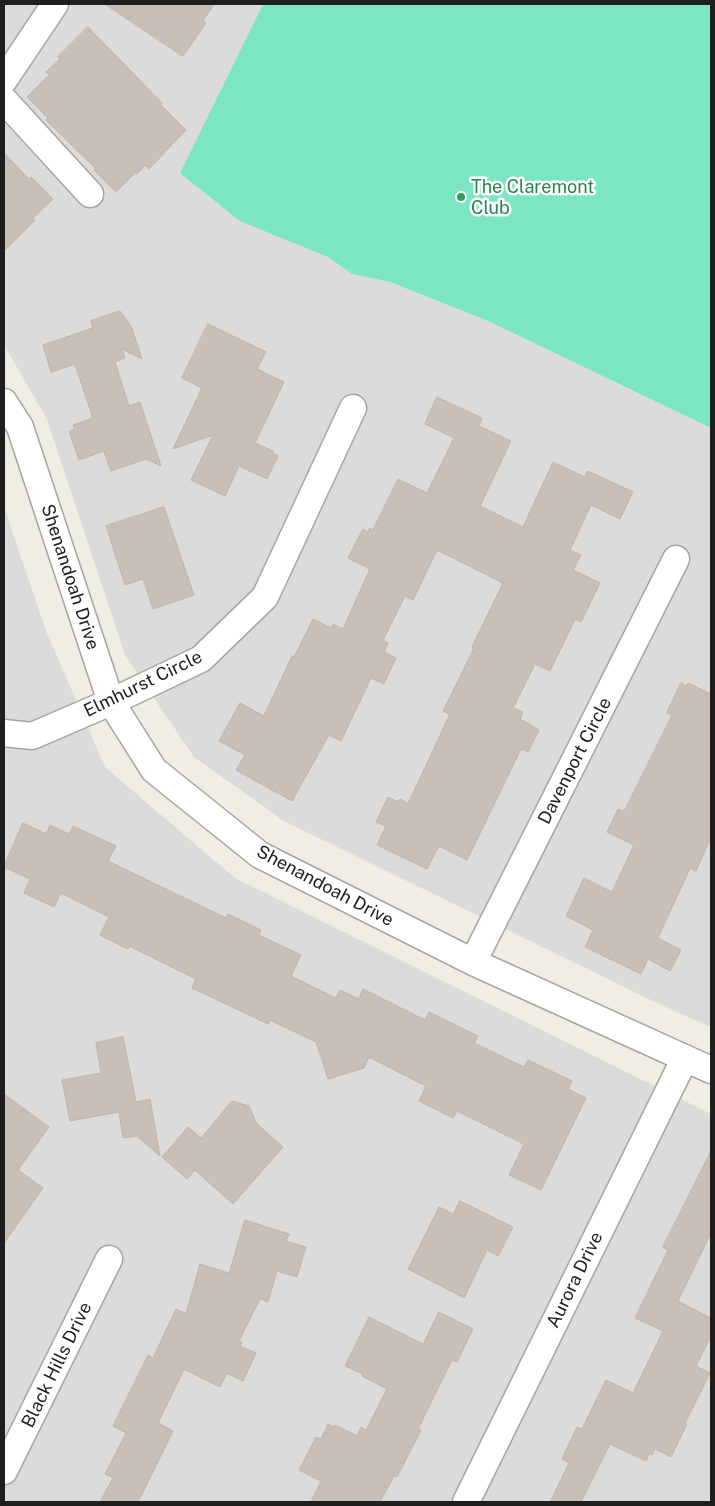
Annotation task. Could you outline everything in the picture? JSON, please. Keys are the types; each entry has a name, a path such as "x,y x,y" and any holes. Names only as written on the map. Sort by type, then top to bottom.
{"street":[{"path":"4,80 55,4"},
{"path":"4,100 90,194"},
{"name":"Shenandoah Drive","path":"4,402 20,427 111,702 154,770 260,855 473,962 711,1070"},
{"name":"Elmhurst Circle","path":"4,733 32,736 111,702 201,659 266,597 353,408"},
{"name":"Davenport Circle","path":"473,962 676,559"},
{"name":"Aurora Drive","path":"466,1502 685,1058"},
{"name":"Black Hills Drive","path":"4,1471 109,1259"}],"shaded area":[{"path":"4,4 263,4 180,173 328,257 352,274 390,282 488,321 711,428 711,1027 661,1005 284,821 194,757 125,655 47,419 4,345"},
{"path":"4,507 46,631 105,767 235,878 711,1114 711,1502 4,1502"}],"green space":[{"name":"The Claremont Club","path":"263,4 711,4 711,428 488,321 390,282 352,274 328,257 240,221 180,173"}],"building":[{"path":"105,4 214,4 203,21 206,23 183,56"},
{"path":"88,27 186,130 149,169 146,165 116,192 94,170 96,169 46,120 48,118 27,97 49,75 46,72 60,59 58,57"},
{"path":"4,153 29,179 31,177 53,199 33,218 35,220 4,251"},
{"path":"120,311 131,326 142,359 122,349 125,358 115,362 129,406 140,402 161,466 146,459 111,471 104,451 79,460 69,431 75,429 73,425 93,418 75,364 51,372 43,345 93,328 91,321"},
{"path":"208,324 266,352 257,369 284,382 255,443 273,451 272,453 278,456 267,479 239,466 225,496 191,480 213,435 173,449 202,388 182,378"},
{"path":"437,397 482,418 479,426 511,441 480,506 523,527 553,462 585,477 588,471 633,492 620,519 591,505 570,550 581,555 573,570 600,583 581,622 575,619 550,671 535,664 513,708 523,712 520,719 539,730 528,752 522,749 520,751 467,860 439,846 427,869 377,845 386,826 376,822 388,797 398,802 400,799 408,804 450,714 443,711 503,583 437,550 413,600 405,596 383,640 388,643 384,652 396,658 384,684 371,678 341,741 329,735 292,801 236,770 245,755 219,741 240,703 264,716 292,656 294,657 313,619 331,628 333,624 343,629 370,569 348,558 363,529 368,532 370,528 373,530 398,479 427,493 454,438 425,424"},
{"path":"164,507 194,595 153,609 143,579 125,585 106,526"},
{"path":"681,683 687,686 688,683 711,694 711,837 696,871 690,868 658,938 681,950 670,971 648,959 641,974 585,947 593,930 566,916 584,878 612,892 634,845 607,832 618,809 625,810 672,715 667,713"},
{"path":"23,823 46,834 50,825 69,834 73,826 116,846 108,861 226,918 228,914 261,930 259,935 301,955 291,976 336,998 340,990 359,999 363,989 425,1020 429,1012 478,1036 474,1043 524,1067 528,1060 572,1081 568,1089 586,1098 541,1190 509,1175 524,1144 457,1111 453,1118 419,1101 426,1086 369,1057 364,1068 328,1079 316,1042 270,1020 268,1024 192,988 196,979 129,946 128,949 100,935 109,917 61,893 54,907 24,893 30,879 4,867"},
{"path":"123,1037 136,1102 150,1099 160,1156 137,1136 123,1138 119,1112 70,1121 62,1080 101,1073 96,1043"},
{"path":"4,1094 49,1127 18,1170 43,1188 4,1243"},
{"path":"232,1101 249,1106 257,1124 283,1147 233,1204 195,1170 187,1179 162,1157 188,1127 201,1138"},
{"path":"711,1151 711,1233 678,1301 711,1318 711,1336 696,1366 710,1373 685,1423 687,1424 671,1457 655,1449 652,1455 649,1454 646,1461 610,1444 581,1502 550,1502 569,1463 562,1459 577,1427 582,1429 606,1380 633,1393 663,1331 635,1318 668,1250 663,1247"},
{"path":"460,1201 513,1227 498,1256 487,1250 464,1298 408,1269 439,1207 453,1214"},
{"path":"245,1220 289,1234 286,1241 306,1247 297,1277 277,1271 268,1302 260,1299 239,1341 242,1342 240,1346 256,1353 243,1381 227,1373 220,1387 184,1369 158,1423 173,1431 138,1502 100,1502 113,1478 105,1474 126,1433 113,1426 148,1355 153,1358 176,1309 186,1314 200,1264 229,1273"},
{"path":"439,1312 473,1329 457,1362 452,1360 418,1429 421,1430 397,1477 394,1476 380,1502 311,1502 321,1481 299,1470 316,1437 321,1439 328,1424 334,1427 335,1425 357,1436 361,1427 366,1430 387,1389 362,1376 363,1374 345,1366 369,1317 423,1344"}],"place":[{"name":"The Claremont Club","path":"461,197"}]}
